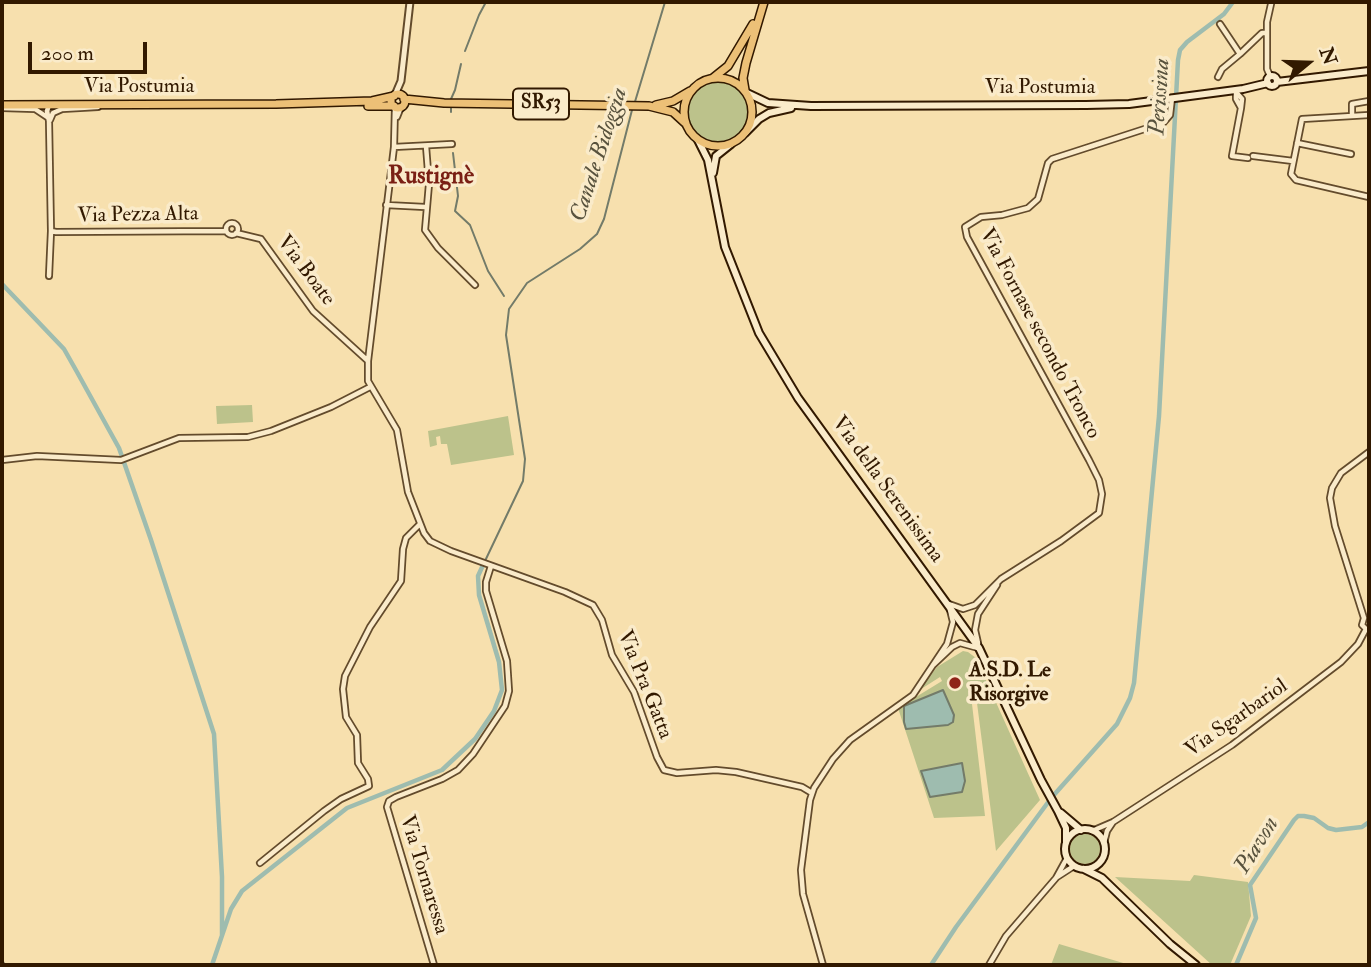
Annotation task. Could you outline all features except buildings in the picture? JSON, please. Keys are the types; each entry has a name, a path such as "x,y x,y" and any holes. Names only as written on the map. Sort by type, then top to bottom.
{"main road":[{"path":"712,181 714,160 720,151 745,134 752,115 743,78 764,2"},
{"path":"713,78 728,66 759,15"},
{"name":"Via Postumia","path":"746,92 768,103 811,106 1086,106 1129,104 1236,91 1269,79 1272,86 1278,82 1369,71"},
{"path":"713,78 729,79 746,92"},
{"name":"SR53","path":"691,91 703,81 713,78"},
{"path":"685,123 684,111 691,91"},
{"name":"Via Postumia","path":"649,106 673,101 691,91"},
{"name":"Via Postumia","path":"2,107 399,102 633,104 673,112 685,123"},
{"name":"Via Postumia","path":"745,134 759,119 769,114 785,108 811,106"},
{"name":"SR53","path":"685,123 698,140"},
{"path":"698,140 713,146 731,144"},
{"name":"Via della Serenissima","path":"698,140 706,156 725,247 749,313 769,353 979,648 1066,828 1066,842"},
{"name":"Via della Serenissima","path":"1058,811 1081,830"},
{"path":"1102,878 1074,866 1067,858 1066,842 1075,832 1092,831 1104,843 1104,854 1098,864 1098,872 1102,878 1170,944 1196,965"},
{"path":"1084,869 1098,864"}],"street":[{"path":"399,102 411,2"},
{"path":"1269,79 1267,33 1271,4"},
{"path":"1220,24 1240,54"},
{"path":"1218,77 1222,69 1262,33 1267,33"},
{"path":"1236,91 1242,99 1232,156 1293,162"},
{"name":"Via Fornase secondo Tronco","path":"948,604 962,609 971,607 997,584 1098,513 1102,494 1099,480 1089,460 967,237 965,227 981,217 1028,208 1038,199 1048,163 1052,159 1163,123 1170,115 1172,98"},
{"path":"1352,116 1352,104 1369,101"},
{"name":"Via Pra Gatta","path":"399,102 368,361 368,381 397,430 408,492 420,524 430,541 585,600 599,612 611,655 629,680 664,770 677,773 736,772 802,787 812,793"},
{"name":"Via Pezza Alta","path":"49,105 49,276"},
{"path":"2,107 39,110 49,121 53,113 62,109 106,105"},
{"path":"1369,115 1302,120 1291,174 1294,179 1369,197"},
{"path":"1297,143 1351,154"},
{"path":"394,148 453,144"},
{"path":"426,146 429,184 424,228 475,285"},
{"path":"386,205 425,207"},
{"path":"233,223 237,232 229,235 226,231 227,225 233,223"},
{"name":"Via Pezza Alta","path":"51,230 226,231"},
{"name":"Via Boate","path":"237,232 261,239 267,244 313,311 368,361"},
{"path":"2,460 37,456 123,459 179,438 248,437 271,431 352,398 370,387"},
{"name":"Via Sgarbariol","path":"1092,831 1113,822 1223,751 1348,656 1368,629 1362,625 1366,618 1335,526 1330,498 1332,488 1341,473 1369,452"},
{"path":"260,863 324,811 341,799 369,786 358,762 357,735 346,717 343,689 345,676 370,627 401,581 406,538 420,524"},
{"name":"Via Tornaressa","path":"434,965 387,807 389,801 396,797 442,779 457,770 473,754 505,706 509,691 508,668 486,591 490,565"},
{"name":"Via Fornase secondo Tronco","path":"979,648 975,630 978,614 997,584"},
{"path":"823,965 803,894 800,870 812,793 843,747 913,695 947,644 953,622 948,604"},
{"path":"932,666 960,643 979,648"},
{"path":"1104,843 1113,822"},
{"path":"989,965 1006,936 1056,878 1067,858"},
{"path":"1056,878 1074,866"}],"green space":[{"path":"718,81 740,90 749,112 740,134 718,143 696,134 687,112 696,90"},
{"path":"252,405 253,422 217,424 216,406"},
{"path":"508,416 514,455 451,465 447,444 441,444 440,436 436,437 437,445 430,447 428,431"},
{"path":"963,651 976,658 1040,800 996,851 977,703 972,704 985,816 934,818 898,708 942,681 940,677 918,691 937,667"},
{"path":"1085,834 1096,838 1100,849 1096,860 1085,864 1074,860 1070,849 1074,838"},
{"path":"1194,875 1248,882 1251,916 1230,965 1212,965 1115,877 1190,881"},
{"path":"1059,944 1130,965 1051,965"}],"shaded area":[{"path":"943,690 954,715 953,722 948,725 906,729 904,706"},
{"path":"962,763 965,781 962,792 930,797 921,771"}],"waterway":[{"path":"465,51 486,2"},
{"name":"Canale Bidoggia","path":"634,105 665,2"},
{"name":"Perissina","path":"1053,796 1117,724 1134,683 1159,416 1178,60 1180,50 1187,42 1224,14 1233,2"},
{"path":"451,99 461,64"},
{"path":"451,105 451,112"},
{"name":"Canale Bidoggia","path":"485,561 523,481 525,459 506,335 509,309 527,283 580,249 597,234 604,219 632,110"},
{"path":"453,153 458,196 455,211 470,225 488,271 504,296"},
{"path":"2,284 64,349 119,448 151,540 214,734 222,877 222,935"},
{"name":"Canale Bidoggia","path":"212,965 231,909 242,891 347,808 442,770 475,739 494,711 502,690 499,662 479,595 478,576 484,563"},
{"path":"931,965 1049,801"},
{"name":"Piavon","path":"1236,965 1256,918 1250,885 1294,820 1298,816 1314,818 1336,830 1362,827 1369,822"},
{"path":"2,960 5,965"}],"place":[{"name":"A.S.D. Le Risorgive","path":"955,683"}],"district":[{"name":"Rustignè","path":"431,178"}]}
